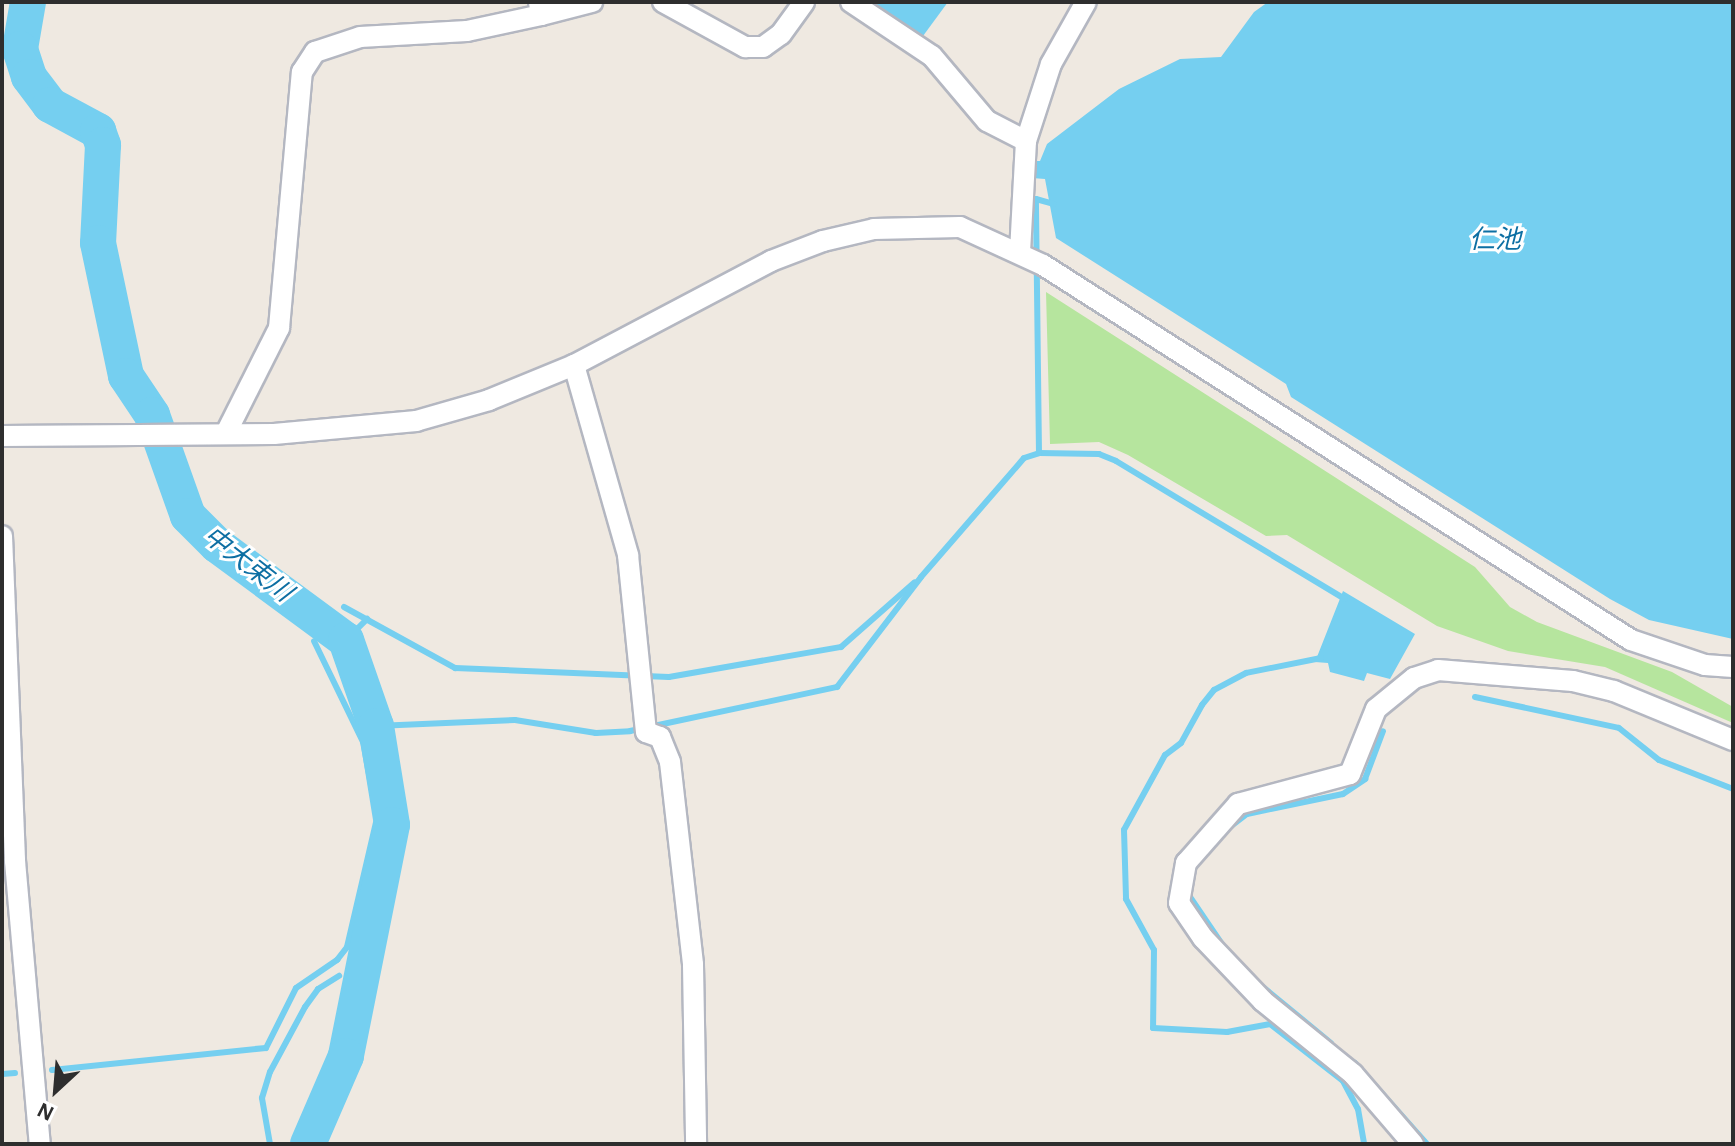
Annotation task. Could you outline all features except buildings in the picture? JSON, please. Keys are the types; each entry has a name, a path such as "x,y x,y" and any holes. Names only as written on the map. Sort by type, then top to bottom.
{"street":[{"path":"226,433 279,328 302,72 315,52 360,37 467,31 540,8 592,2"},
{"path":"663,2 745,47 763,47 781,34 804,2"},
{"path":"851,2 932,56 987,121 1026,141"},
{"path":"1031,258 1026,141 1051,64 1086,2"},
{"path":"2,436 349,430 416,421 489,400 574,365 771,261 823,241 923,225 960,227 1031,258 1631,640 1692,662 1733,667"},
{"path":"574,365 628,555 645,728 660,737 670,762 681,885 686,892 693,965 696,1144"},
{"path":"2,536 15,861 40,1144"},
{"path":"1413,1144 1353,1074 1263,1001 1203,938 1179,903 1186,863 1238,804 1350,774 1376,709 1414,678 1438,670 1600,688 1733,740"}],"green space":[{"path":"1046,292 1475,567 1510,607 1537,622 1672,672 1733,707 1733,723 1605,667 1508,651 1437,626 1287,535 1266,536 1128,455 1099,442 1050,444"}],"water":[{"path":"872,2 948,2 923,36"},
{"name":"仁池","path":"1268,2 1733,2 1733,639 1649,620 1610,599 1291,397 1286,384 1056,238 1045,179 1032,178 1032,161 1040,161 1047,144 1119,89 1180,59 1221,57 1254,12"},
{"path":"1343,591 1415,634 1390,679 1367,673 1364,681 1330,672 1328,663 1315,662"}],"waterway":[{"name":"中大束川","path":"28,2 20,49 29,77 50,105 98,131 103,145 98,243 126,376 152,415 188,516 217,545 346,640 376,726 392,825 346,1056 308,1144"},
{"path":"376,726 515,720 596,733 630,731 837,687 921,577 1024,458 1039,453 1036,199 1053,204"},
{"path":"1039,453 1099,454 1116,461 1345,599"},
{"path":"344,607 455,668 669,677 841,647 915,582"},
{"path":"346,640 367,619"},
{"path":"52,1070 266,1048 296,988 337,960 347,947 377,818 363,742 314,641"},
{"path":"1321,658 1246,673 1214,690 1181,743 1165,755 1124,830 1126,899 1154,950 1153,1028 1227,1032 1270,1024 1343,1081 1358,1109 1364,1144"},
{"path":"1475,697 1619,728 1659,760 1733,789"},
{"path":"1231,826 1247,814 1343,794 1365,779 1383,731"},
{"path":"1188,894 1222,944"},
{"path":"270,1144 262,1098 270,1072 305,1007 318,989 339,976"},
{"path":"1263,987 1331,1043"},
{"path":"1355,1063 1427,1144"},
{"path":"2,1074 15,1073"}]}
